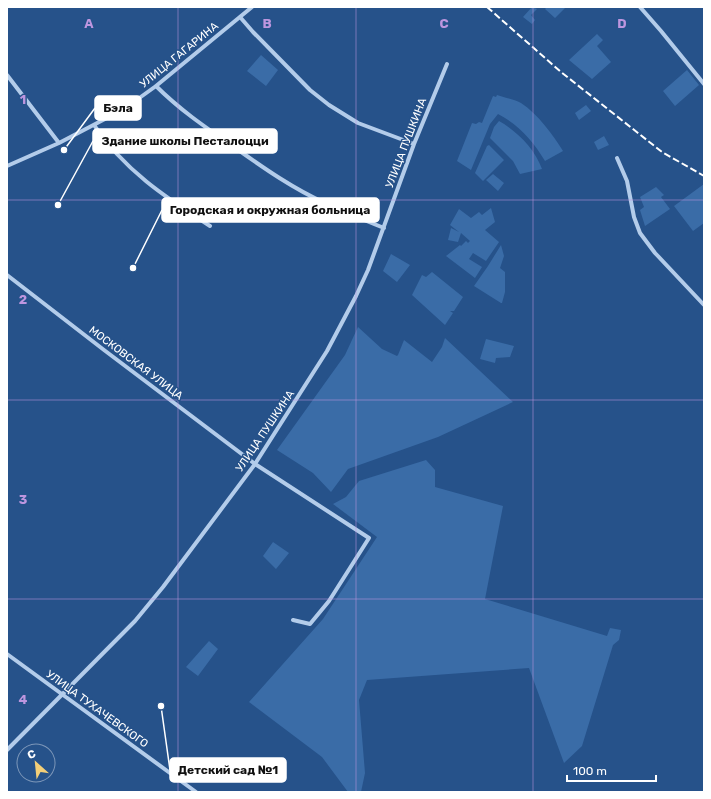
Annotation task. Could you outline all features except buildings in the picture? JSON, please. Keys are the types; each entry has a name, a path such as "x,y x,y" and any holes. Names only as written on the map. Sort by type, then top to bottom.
{"street":[{"name":"УЛИЦА ГАГАРИНА","path":"7,166 59,143 124,110 156,86 252,7"},
{"path":"640,7 662,31 704,84"},
{"path":"240,17 310,90 329,105 358,123 414,144"},
{"name":"УЛИЦА ПУШКИНА","path":"7,750 136,621 255,464 327,351 356,296 384,228 414,144 447,64"},
{"path":"7,75 59,143"},
{"path":"156,86 176,105 242,153 289,184 324,203 384,228"},
{"path":"94,125 106,143 130,168 155,189 210,226"},
{"path":"617,158 627,181 634,217 640,233 655,253 704,305"},
{"name":"МОСКОВСКАЯ УЛИЦА","path":"7,275 255,464 369,538 329,601 310,624 293,620"},
{"name":"УЛИЦА ТУХАЧЕВСКОГО","path":"7,654 196,792"}],"shaded area":[{"path":"532,7 537,9 531,15 535,20 532,24 523,17"},
{"path":"547,7 566,7 555,18 545,9"},
{"path":"597,34 603,40 597,46 611,62 592,79 569,60"},
{"path":"261,55 278,70 266,86 247,71"},
{"path":"687,70 699,85 675,106 663,91"},
{"path":"497,95 521,103 533,113 545,125 563,151 545,161 536,147 519,128 498,114 490,124 471,170 457,161 472,123 482,123 493,96 496,97"},
{"path":"586,105 591,111 579,120 575,113"},
{"path":"499,121 525,141 535,154 542,169 520,174 513,161 490,138 494,127"},
{"path":"604,136 609,145 598,150 594,142"},
{"path":"489,145 504,160 483,181 475,173 487,146"},
{"path":"493,174 504,183 498,191 486,180"},
{"path":"704,184 704,223 693,231 674,206"},
{"path":"656,187 664,195 661,197 670,209 645,226 640,210 644,207 640,197"},
{"path":"491,208 495,222 485,230 499,242 486,261 473,253 469,259 482,267 475,278 446,256 466,241 468,243 470,241 461,233 458,242 448,240 451,228 459,232 450,225 459,209 471,218 479,212 482,215"},
{"path":"501,245 504,256 500,268 505,272 505,292 502,303 474,286"},
{"path":"391,254 410,265 397,282 383,271"},
{"path":"432,272 463,297 454,311 450,311 453,313 445,325 412,295 422,275 426,277"},
{"path":"358,327 382,349 397,356 404,340 432,362 442,347 445,338 513,402 438,437 348,469 331,492 313,473 277,450 345,355"},
{"path":"486,339 514,346 510,357 496,358 495,363 480,359"},
{"path":"426,460 435,470 435,487 503,506 485,599 607,636 610,628 621,630 619,640 613,645 582,746 564,763 529,668 367,680 359,700 365,773 361,792 348,792 322,757 249,702 323,619 377,537 333,504 346,497 359,481"},
{"path":"273,542 289,553 276,569 263,556"},
{"path":"209,641 218,649 198,676 186,667"}],"railway":[{"path":"487,7 561,72 662,152 704,176"}],"place":[{"name":"Бэла","path":"64,150"},
{"name":"Здание школы Песталоцци","path":"58,205"},
{"name":"Городская и окружная больница","path":"133,268"},
{"name":"Детский сад №1","path":"161,706"}]}
